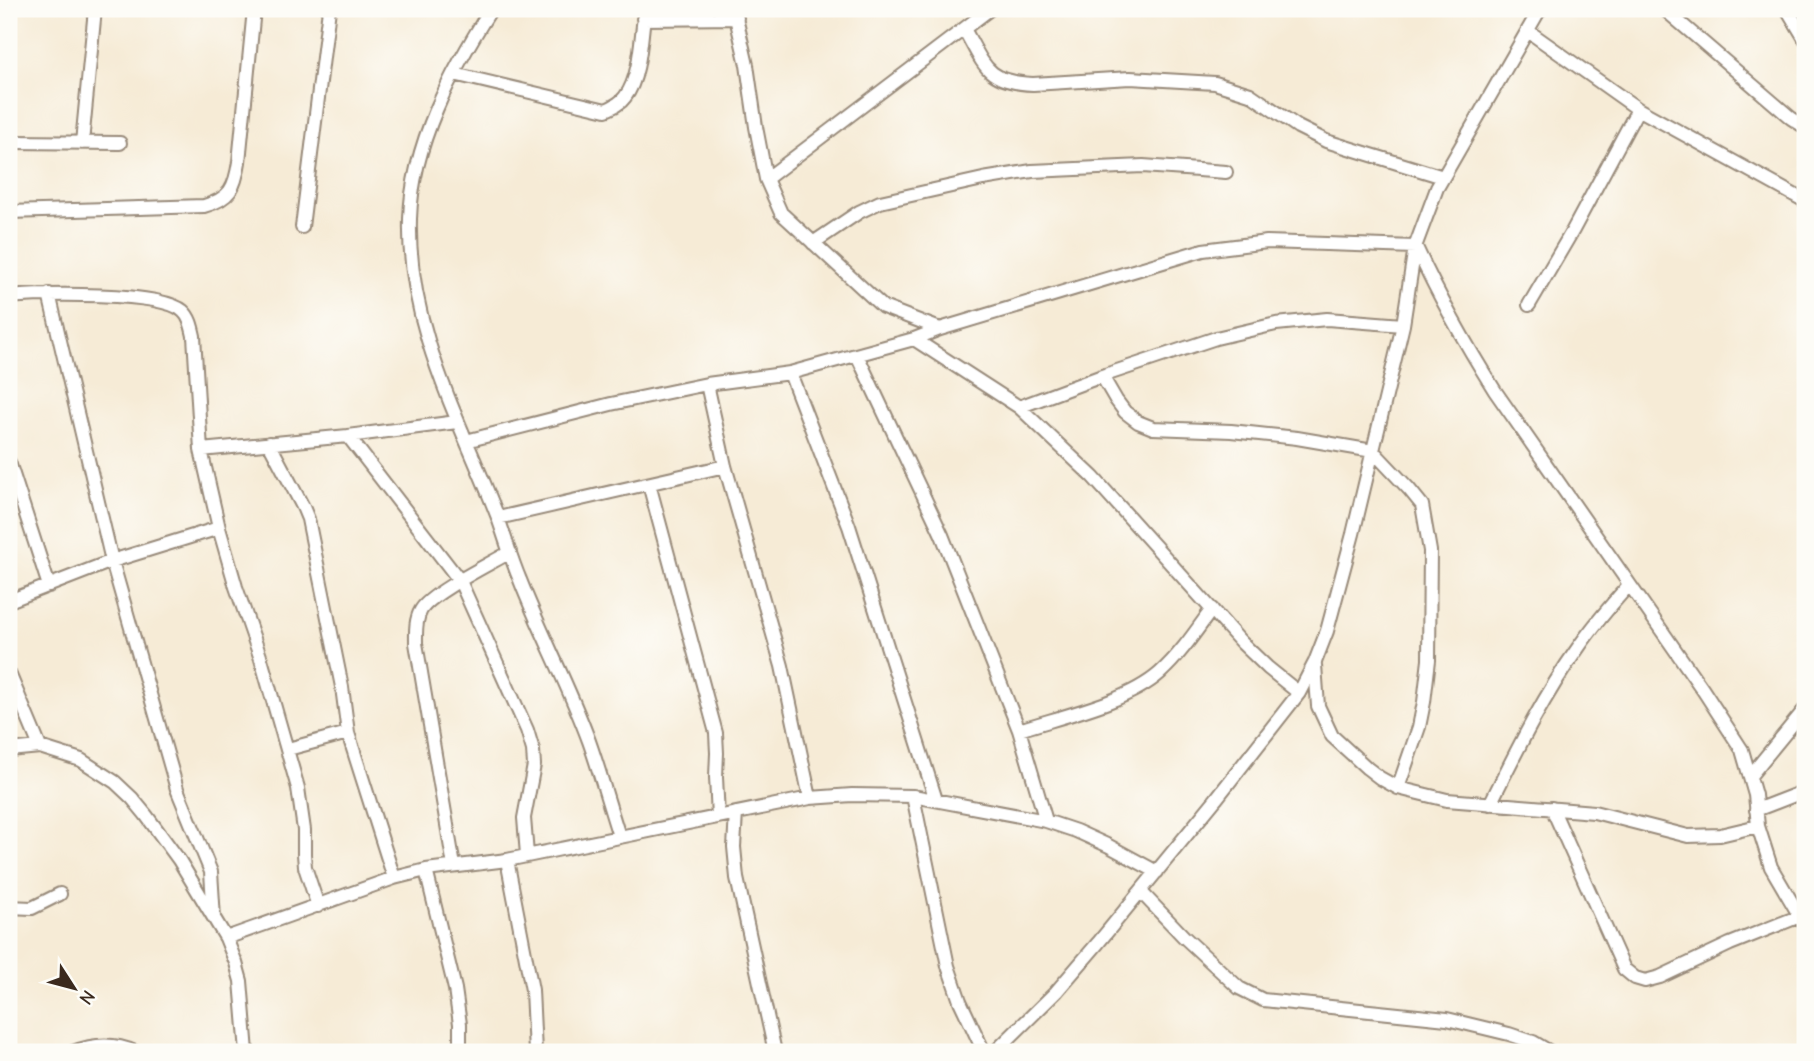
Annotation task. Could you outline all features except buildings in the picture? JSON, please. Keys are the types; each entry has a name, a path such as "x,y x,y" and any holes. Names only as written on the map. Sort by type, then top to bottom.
{"street":[{"path":"82,143 95,9"},
{"path":"9,212 204,206 227,196 233,187 239,162 254,9"},
{"path":"302,227 329,9"},
{"path":"491,9 430,122 419,156 410,218 410,254 418,305 437,372 498,517 520,581 588,740 619,836"},
{"path":"995,1052 1056,992 1157,872 1299,693 1315,663 1328,631 1373,451 1403,325 1415,247 1437,188 1540,9"},
{"path":"1664,9 1805,127"},
{"path":"1787,9 1805,39"},
{"path":"766,179 964,29 983,11"},
{"path":"454,74 606,110 616,105 629,91 636,73 644,14 735,13 751,86 766,179 781,213 883,307 940,329"},
{"path":"964,29 984,65 994,76 1018,84 1130,78 1215,83 1250,94 1298,127 1326,141 1443,177"},
{"path":"1528,31 1638,109 1805,201"},
{"path":"1529,305 1638,109"},
{"path":"9,142 120,143"},
{"path":"813,243 859,212 880,202 1032,171 1143,166 1226,172"},
{"path":"466,440 611,404 707,384 790,373 914,339 1203,250 1267,242 1415,247"},
{"path":"1415,247 1460,334 1495,391 1742,750 1755,795 1758,826 1771,867 1803,919 1730,944 1660,977 1645,981 1635,978 1624,969 1552,808"},
{"path":"49,294 112,562 177,789 211,872 214,918"},
{"path":"9,297 49,294 138,298 183,310 191,322 201,450 219,528 288,748 300,798 305,867 318,906"},
{"path":"1019,407 1216,338 1276,324 1327,319 1403,325"},
{"path":"914,339 1019,407 1093,477 1241,642 1299,693"},
{"path":"857,355 942,536 1018,730 1046,821"},
{"path":"790,373 849,526 936,800"},
{"path":"1102,376 1125,412 1138,422 1153,428 1231,431 1297,438 1373,451 1422,505 1430,551 1429,660 1419,727 1398,788"},
{"path":"707,384 725,466 782,666 810,798"},
{"path":"201,450 457,422"},
{"path":"348,436 460,581 527,730 534,765 524,818 527,855"},
{"path":"269,443 307,519 342,687 348,733 394,878"},
{"path":"9,462 49,586"},
{"path":"498,517 725,466"},
{"path":"649,484 716,733 718,817"},
{"path":"9,601 112,562 219,528"},
{"path":"454,866 418,657 418,617 422,608 438,594 510,552"},
{"path":"1490,804 1558,678 1594,625 1629,584"},
{"path":"1018,730 1118,698 1147,684 1177,655 1212,609"},
{"path":"1315,663 1318,706 1332,736 1367,768 1398,788 1440,799 1594,812 1688,835 1720,835 1758,826"},
{"path":"9,673 40,747"},
{"path":"1750,776 1805,709"},
{"path":"288,748 348,733"},
{"path":"9,750 40,747 81,760 115,782 132,798 179,860 226,939 241,981 247,1052"},
{"path":"1756,810 1805,791"},
{"path":"226,939 394,878 426,870 507,860 810,798 852,795 913,796 1046,821 1109,846 1157,872"},
{"path":"913,796 948,966 960,1001 984,1052"},
{"path":"736,813 734,847 737,878 775,1052"},
{"path":"507,860 532,990 535,1052"},
{"path":"426,870 456,996 460,1052"},
{"path":"1140,892 1239,988 1263,1000 1447,1019 1509,1034 1533,1042 1550,1052"},
{"path":"9,907 32,908 60,894"},
{"path":"72,1052 83,1048 113,1046 135,1052"}]}
